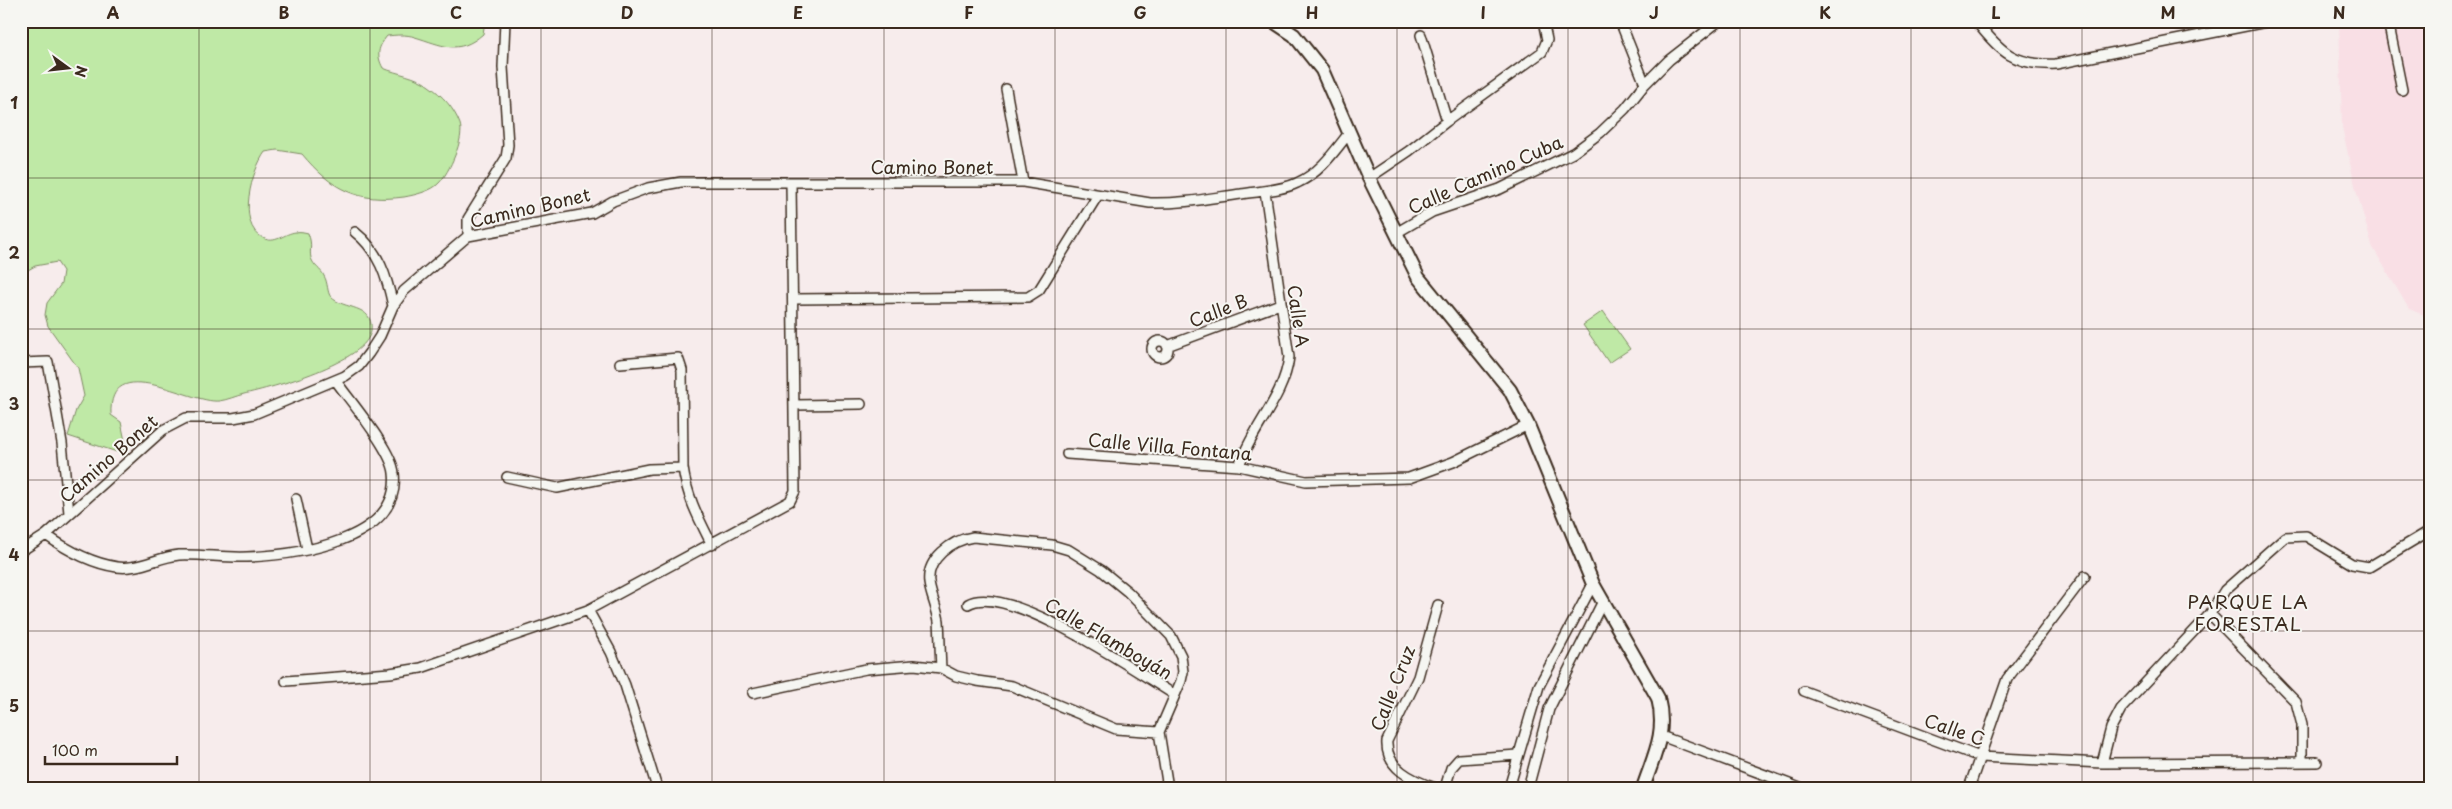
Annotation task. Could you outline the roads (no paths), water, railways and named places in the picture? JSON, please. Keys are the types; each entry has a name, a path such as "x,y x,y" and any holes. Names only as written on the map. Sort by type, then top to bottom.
{"main road":[{"path":"1273,21 1294,35 1322,70 1369,178 1418,277 1510,390 1528,425 1602,603 1658,698 1662,715 1661,736 1643,788"}],"street":[{"path":"468,236 468,219 506,158 508,145 503,67 505,21"},
{"path":"1369,178 1409,151 1542,52 1547,40 1543,21"},
{"path":"1620,21 1645,84"},
{"name":"Calle Camino Cuba","path":"1396,233 1432,212 1500,188 1573,153 1600,133 1625,109 1645,84 1691,41 1719,21"},
{"path":"1976,21 1994,44 2008,56 2042,65 2056,64 2271,21"},
{"path":"2388,21 2402,90"},
{"path":"1421,35 1447,121"},
{"path":"1006,89 1023,182"},
{"name":"Camino Bonet","path":"21,551 46,535 163,430 176,422 186,418 246,417 336,381 359,366 380,336 393,306 404,291 468,236 592,213 613,201 648,188 681,182 1023,182 1150,203 1170,203 1265,191 1297,183 1312,174 1329,158 1349,133"},
{"path":"286,681 390,673 421,668 588,610 786,505 793,497 795,405 791,183"},
{"name":"Calle A","path":"1239,466 1244,453 1278,392 1286,374 1289,357 1265,191"},
{"path":"794,299 1028,298 1039,290 1098,195"},
{"path":"355,232 369,244 382,266 393,306"},
{"name":"Calle B","path":"1167,346 1280,304"},
{"path":"620,363 678,358 682,370 683,468 692,506 712,545"},
{"path":"21,363 48,362 62,442 69,513"},
{"path":"46,535 63,547 87,559 105,565 129,568 180,556 247,557 307,549 345,539 369,526 385,510 392,498 394,472 389,457 336,381"},
{"path":"795,405 860,404"},
{"name":"Calle Villa Fontana","path":"1067,454 1239,466 1306,481 1410,478 1453,462 1528,425"},
{"path":"507,477 557,488 649,469 683,468"},
{"path":"296,500 307,549"},
{"path":"2102,763 2111,728 2122,709 2210,614 2225,590 2285,538 2306,536 2352,564 2369,567 2431,530"},
{"path":"941,668 938,620 929,581 931,568 941,552 964,538 1014,540 1069,550 1101,570 1134,598 1177,644 1183,672 1159,732 1168,788"},
{"path":"1969,788 2007,679 2085,576"},
{"path":"1509,788 1539,686 1593,584"},
{"name":"Calle Flamboyán","path":"968,604 983,599 1040,616 1064,628 1175,695"},
{"path":"1528,788 1548,709 1602,603"},
{"name":"Calle Cruz","path":"1434,788 1413,779 1394,766 1386,749 1387,741 1418,677 1438,605"},
{"path":"588,610 611,652 625,685 657,788"},
{"path":"2210,614 2296,702 2302,725 2302,762"},
{"path":"754,693 837,675 900,665 941,668 956,676 1012,686 1116,729 1159,732"},
{"name":"Calle C","path":"1804,691 1980,757 2102,763 2317,762"},
{"path":"1661,736 1800,788"},
{"path":"1445,788 1450,768 1459,759 1518,756"}],"district":[{"name":"PARQUE LA FORESTAL","path":"2248,612"}]}
